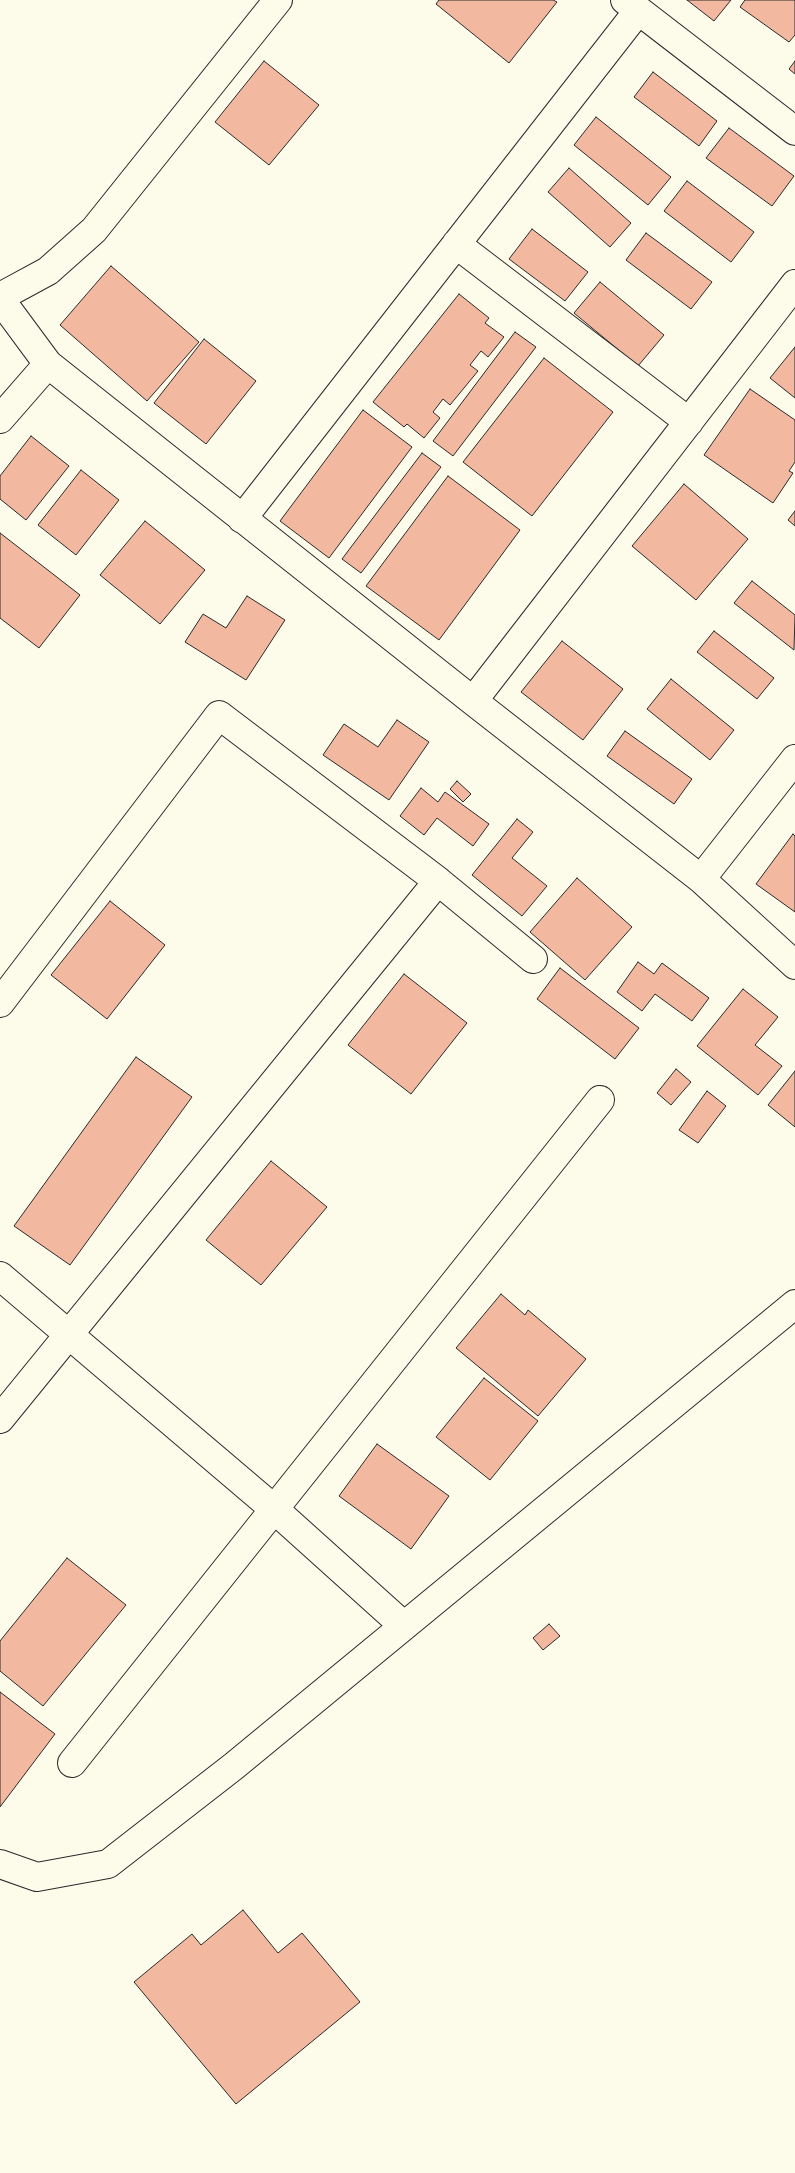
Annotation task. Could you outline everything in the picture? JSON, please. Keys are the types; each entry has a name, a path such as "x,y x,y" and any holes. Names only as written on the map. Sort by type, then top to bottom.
{"street":[{"path":"278,0 94,230 48,271 0,298 48,364 473,702 701,879 795,965"},
{"path":"242,519 456,244 632,6 795,131"},
{"path":"456,244 689,422"},
{"path":"473,702 795,284"},
{"path":"0,419 48,364"},
{"path":"0,1003 219,715 438,881 533,960"},
{"path":"701,879 795,759"},
{"path":"0,1419 438,881"},
{"path":"72,1763 600,1100"},
{"path":"0,1276 274,1509 404,1626"},
{"path":"0,1864 37,1876 108,1864 234,1766 795,1304"}],"building":[{"path":"439,0 553,0 557,2 509,63 436,4"},
{"path":"687,0 731,0 714,21"},
{"path":"745,0 795,0 795,35 789,42 740,7"},
{"path":"264,61 319,105 269,165 215,122"},
{"path":"795,61 795,74 789,69"},
{"path":"653,72 717,121 699,146 634,97"},
{"path":"596,117 671,177 648,205 574,145"},
{"path":"729,128 794,176 772,206 706,158"},
{"path":"569,168 631,223 610,247 548,192"},
{"path":"687,181 754,232 731,262 664,211"},
{"path":"532,229 588,272 565,301 509,259"},
{"path":"646,233 712,282 691,309 626,260"},
{"path":"111,266 199,342 147,401 60,325"},
{"path":"600,282 664,335 638,366 574,313"},
{"path":"459,294 489,318 485,323 504,337 488,357 481,351 470,365 478,371 450,405 443,399 433,412 440,418 424,438 407,424 404,427 373,402"},
{"path":"515,332 536,347 453,456 433,441"},
{"path":"204,339 256,381 206,444 154,403"},
{"path":"795,347 795,398 770,378"},
{"path":"544,358 613,412 532,516 463,462"},
{"path":"750,389 795,420 795,462 789,471 793,473 773,503 704,455"},
{"path":"363,410 412,447 329,558 280,521"},
{"path":"31,436 69,466 26,520 0,499 0,476"},
{"path":"422,453 441,467 361,573 342,559"},
{"path":"81,470 119,500 76,555 38,525"},
{"path":"448,476 520,530 439,640 366,586"},
{"path":"684,484 748,539 696,600 632,546"},
{"path":"795,511 795,526 788,520"},
{"path":"145,521 205,570 160,624 100,575"},
{"path":"0,533 80,595 39,648 0,618"},
{"path":"752,581 795,615 794,650 734,603"},
{"path":"247,596 285,620 246,680 185,642 203,614 226,628"},
{"path":"714,631 774,678 757,699 697,652"},
{"path":"562,641 623,689 583,740 521,692"},
{"path":"671,679 734,730 710,760 647,709"},
{"path":"397,720 429,742 389,800 323,755 344,724 378,747"},
{"path":"625,731 692,779 674,804 607,756"},
{"path":"457,781 471,794 463,802 450,789"},
{"path":"421,788 438,802 445,792 489,824 473,846 437,818 424,835 400,816"},
{"path":"517,819 533,832 512,858 547,886 522,916 472,875"},
{"path":"793,834 795,836 795,912 756,884"},
{"path":"577,878 632,927 585,980 530,932"},
{"path":"110,901 165,945 107,1019 51,975"},
{"path":"638,962 654,974 662,963 709,998 692,1021 655,994 642,1011 617,992"},
{"path":"560,968 639,1028 615,1059 537,999"},
{"path":"404,974 467,1023 411,1094 348,1045"},
{"path":"743,989 778,1017 755,1045 782,1066 758,1095 697,1046"},
{"path":"136,1057 192,1097 70,1265 14,1226"},
{"path":"676,1069 691,1082 671,1105 657,1093"},
{"path":"795,1071 795,1127 768,1105"},
{"path":"707,1091 726,1106 698,1143 679,1130"},
{"path":"271,1161 327,1207 261,1285 206,1240"},
{"path":"501,1294 525,1315 528,1310 586,1359 538,1416 456,1348"},
{"path":"484,1378 538,1421 490,1480 436,1437"},
{"path":"377,1444 449,1496 411,1549 339,1496"},
{"path":"67,1558 126,1605 43,1706 0,1671 0,1641"},
{"path":"549,1624 560,1636 543,1650 533,1638"},
{"path":"0,1692 55,1734 0,1807"},
{"path":"243,1910 278,1953 302,1933 360,2002 236,2104 134,1982 192,1934 201,1945"}]}
